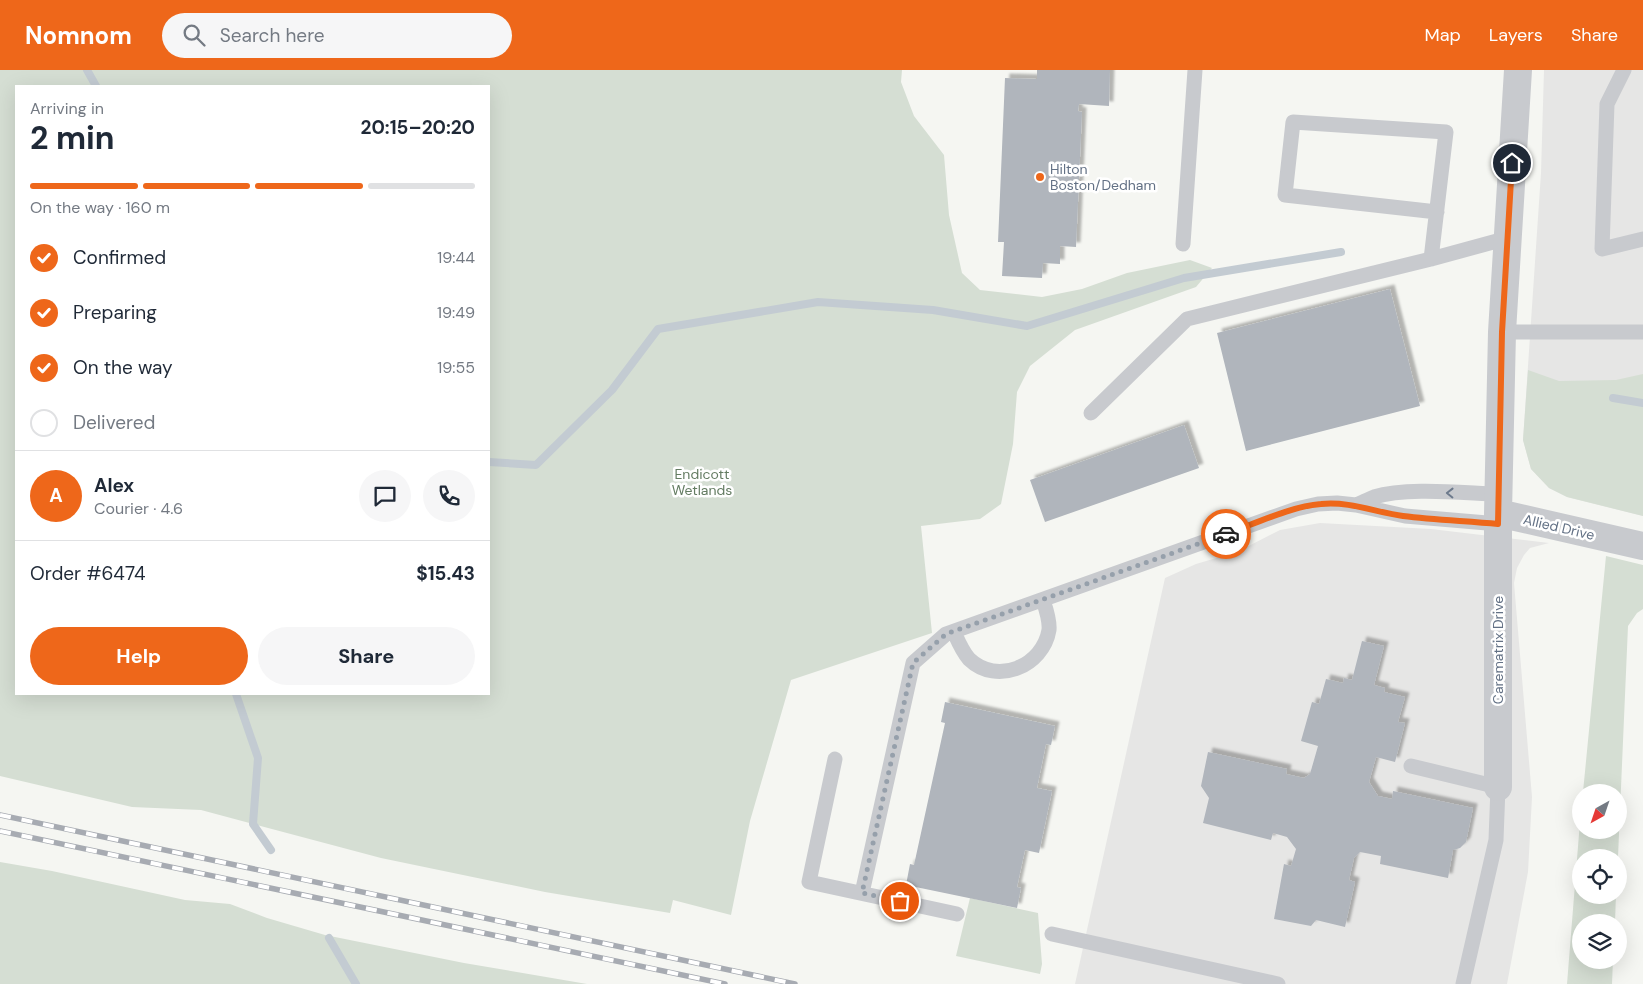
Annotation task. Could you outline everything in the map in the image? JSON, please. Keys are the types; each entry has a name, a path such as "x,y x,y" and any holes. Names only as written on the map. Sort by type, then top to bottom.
{"street":[{"path":"1499,510 1502,332 1518,70"},
{"name":"Allied Drive","path":"1499,510 1643,546"},
{"name":"Carematrix Drive","path":"1498,787 1499,510"}],"lane":[{"path":"1183,244 1195,70"},
{"path":"1624,70 1607,104 1602,249 1643,239"},
{"path":"1431,259 1437,212 1446,132 1293,122 1285,195 1437,212"},
{"path":"1091,413 1187,319 1431,259 1508,238"},
{"path":"1502,332 1643,332"},
{"path":"1356,505 1393,493 1413,492 1499,510"},
{"path":"862,893 913,663 946,634 1296,509 1318,504 1356,505 1406,516 1499,510"},
{"path":"954,632 960,647 970,659 983,668 998,672 1013,670 1027,664 1038,655 1046,642 1049,628 1048,614 1043,600"},
{"path":"835,759 809,882 957,914"},
{"path":"1411,766 1498,787 1496,840 1463,984"},
{"path":"1052,934 1278,984"}],"shaded area":[{"path":"1544,70 1643,70 1643,516 1567,497 1549,488 1531,469 1523,440 1541,173"},
{"path":"1320,523 1431,529 1549,543 1530,548 1517,568 1514,583 1532,797 1528,872 1507,984 1075,984 1165,578 1196,564 1237,552 1280,530"}],"green space":[{"name":"Endicott Wetlands","path":"0,70 902,70 901,82 914,116 944,155 949,215 962,273 980,290 1042,297 1082,289 1127,273 1190,260 1212,268 1196,287 1075,330 1030,366 1017,392 1013,444 1001,504 980,519 921,526 932,633 791,680 750,821 731,915 673,900 670,913 545,892 381,858 201,810 132,807 0,776"},
{"path":"1528,370 1559,381 1616,380 1643,374 1643,516 1567,497 1549,488 1531,469 1523,440"},
{"path":"1606,556 1643,565 1643,609 1637,613 1628,626 1621,784 1584,784"},
{"path":"1579,839 1619,839 1618,849 1578,849"},
{"path":"0,862 52,871 185,900 230,904 267,918 325,935 464,963 587,984 0,984"},
{"path":"970,898 1038,913 1042,964 1040,974 956,956"},
{"path":"1573,904 1616,904 1615,914 1573,914"},
{"path":"1572,922 1572,969 1613,969 1612,984 1567,984"}],"building":[{"name":"Hilton Boston/Dedham","path":"1037,70 1110,70 1109,106 1079,104 1078,111 1082,112 1076,247 1060,246 1060,264 1043,263 1042,278 1002,276 1004,242 998,242 1005,78 1037,79"},
{"path":"1390,289 1420,406 1246,451 1217,333"},
{"path":"1184,425 1199,468 1045,522 1030,480"},
{"path":"1362,641 1384,646 1374,685 1385,688 1384,692 1405,697 1398,722 1405,723 1395,762 1376,757 1369,782 1378,796 1392,799 1393,791 1473,808 1466,842 1460,848 1453,850 1448,878 1380,864 1381,856 1360,852 1354,858 1349,880 1355,882 1345,927 1316,920 1311,926 1274,919 1284,864 1291,866 1296,849 1287,837 1273,833 1271,840 1203,823 1209,798 1201,786 1208,752 1287,769 1286,774 1304,778 1310,774 1318,746 1301,741 1312,702 1319,704 1326,679 1343,683 1344,678 1352,680"},
{"path":"945,702 1055,726 1051,745 1046,744 1037,788 1052,791 1039,853 1025,850 1017,887 1021,888 1017,908 906,885 910,864 914,865 945,723 941,722"}],"waterway":[{"path":"87,70 95,85"},
{"path":"490,462 536,465 612,390 658,329 818,302 933,310 1027,326 1184,278 1341,252"},
{"path":"1613,398 1643,403"},
{"path":"236,695 258,758 253,824 271,850"},
{"path":"329,938 356,984"}],"railway":[{"path":"0,815 795,984"},
{"path":"0,831 725,984"}],"way so far":[{"path":"900,901 862,893 913,663 946,634 1226,534"}],"place":[{"name":"Hilton Boston/Dedham","path":"1040,177"}],"route":[{"path":"1226,534 1296,509 1318,504 1337,503 1356,505 1388,514 1498,524 1502,332 1512,163"}]}
